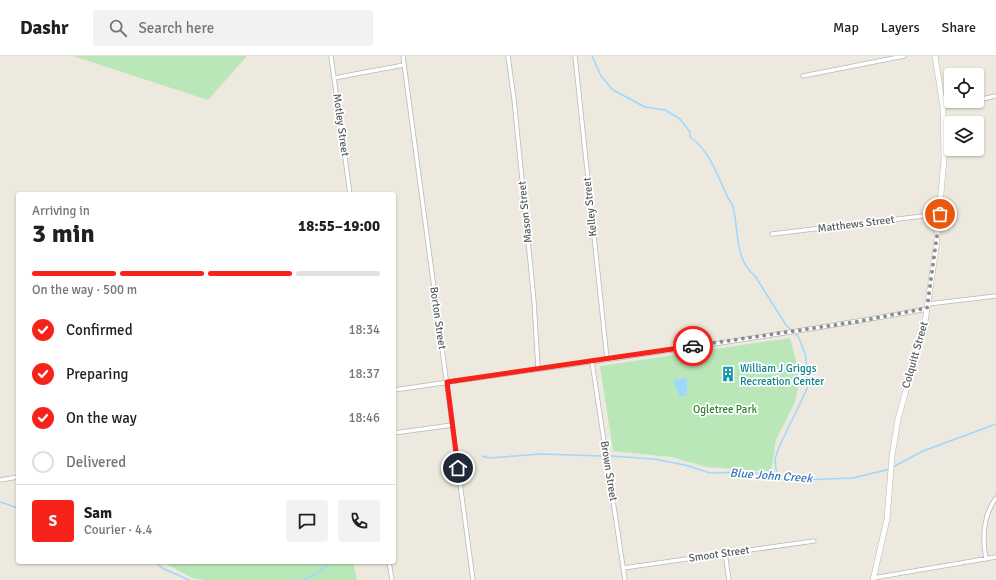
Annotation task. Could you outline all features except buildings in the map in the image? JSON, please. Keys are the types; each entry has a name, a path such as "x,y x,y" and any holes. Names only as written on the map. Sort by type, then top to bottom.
{"street":[{"name":"Motley Street","path":"331,56 350,192"},
{"name":"Borton Street","path":"403,56 473,580"},
{"name":"Mason Street","path":"508,56 514,99 534,301 538,368"},
{"name":"Kelley Street","path":"575,56 607,359"},
{"path":"803,76 904,56"},
{"name":"Colquitt Street","path":"873,579 887,519 892,456 898,419 922,336 928,306 940,214 944,160 943,107 935,56"},
{"path":"334,78 404,65"},
{"path":"984,99 996,96"},
{"name":"Matthews Street","path":"772,234 940,214"},
{"path":"396,390 855,322 928,306 996,296"},
{"name":"Brown Street","path":"592,362 625,580"},
{"path":"396,433 452,425"},
{"path":"0,480 16,478"},
{"path":"986,559 984,548 985,518 996,498"},
{"name":"Smoot Street","path":"623,568 814,541"},
{"path":"725,553 728,580"},
{"path":"873,579 996,557"},
{"path":"389,564 392,580"}],"green space":[{"path":"73,56 247,56 208,100"},
{"name":"Ogletree Park","path":"790,338 798,368 798,387 795,402 776,440 771,472 707,467 671,457 613,451 600,366"},
{"path":"167,564 353,564 357,580 206,580 192,578"}],"water":[{"path":"687,378 687,395 680,396 674,382 676,380"}],"waterway":[{"path":"592,56 601,76 613,90 645,107 665,110 680,119 690,132 690,137 703,149 733,206 740,253 748,269 755,276 786,325 798,336 806,356 807,389 779,447 775,459 777,479"},
{"name":"Blue John Creek","path":"893,467 923,451 996,424"},
{"name":"Blue John Creek","path":"482,456 489,458 541,454 603,456"},
{"name":"Blue John Creek","path":"610,456 654,459 685,465 710,473 752,472 777,479 799,480 853,478 890,469"},
{"name":"Blue John Creek","path":"0,502 16,507"},
{"name":"Blue John Creek","path":"158,564 162,568 189,580"},
{"name":"Blue John Creek","path":"302,580 317,573 328,564"}],"way so far":[{"path":"693,346 855,322 927,308 940,214"}],"place":[{"name":"William J Griggs Recreation Center","path":"728,374"}],"route":[{"path":"458,468 447,382 538,368 592,362 693,346"}]}
